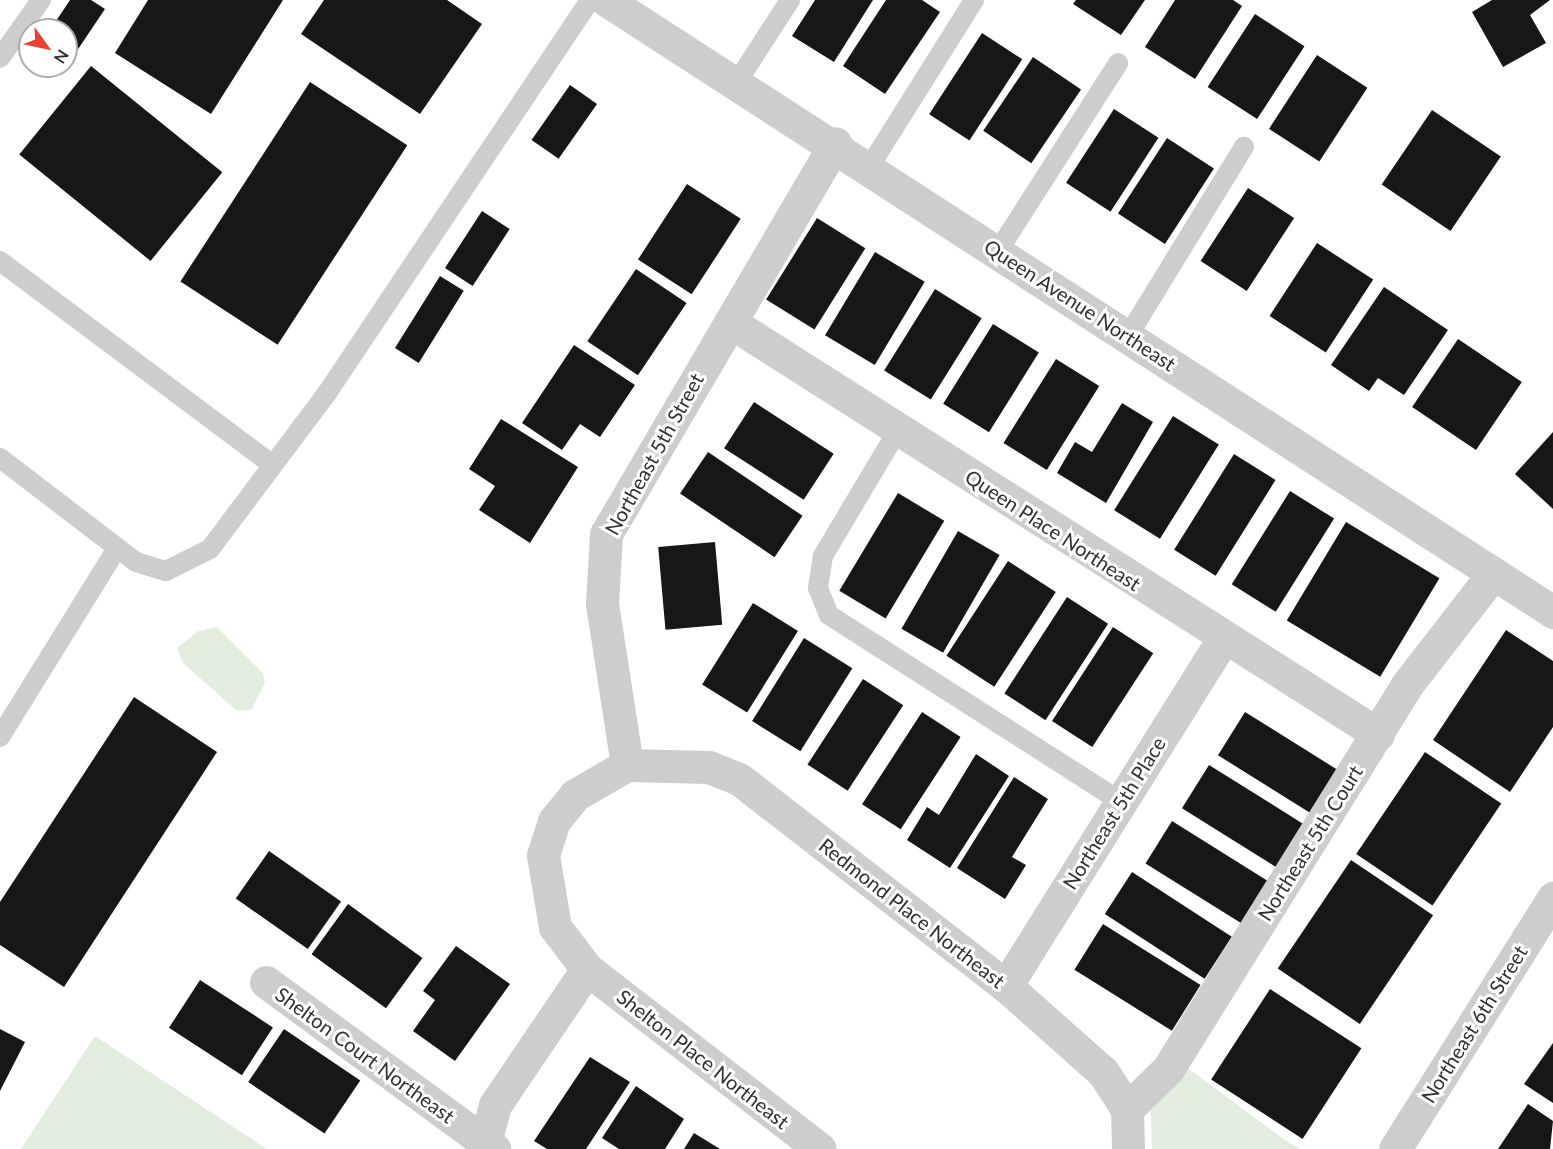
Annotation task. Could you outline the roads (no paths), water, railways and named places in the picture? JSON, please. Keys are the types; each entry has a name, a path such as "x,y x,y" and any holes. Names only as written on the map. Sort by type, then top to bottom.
{"street":[{"name":"Queen Avenue Northeast","path":"606,0 835,143 1492,575 1553,612"},
{"name":"Northeast 5th Street","path":"627,765 603,604 606,534 835,143"},
{"name":"Queen Place Northeast","path":"730,322 1223,639 1378,734"},
{"name":"Northeast 5th Court","path":"1127,1109 1168,1069 1406,686 1492,575"},
{"name":"Northeast 5th Place","path":"1006,986 1223,639"},
{"path":"487,1147 495,1106 515,1071 587,969 555,927 543,855 554,821 575,795 627,765"},
{"name":"Redmond Place Northeast","path":"627,765 709,767 739,779 1006,986 1103,1072 1127,1109"},
{"name":"Northeast 6th Street","path":"1395,1149 1553,898"},
{"name":"Shelton Place Northeast","path":"587,969 820,1149"},
{"name":"Shelton Court Northeast","path":"266,982 487,1147"},
{"path":"1127,1109 1128,1149"}],"lane":[{"path":"0,58 41,0"},
{"path":"0,458 136,562 166,571 210,549 270,463 327,393 590,0"},
{"path":"737,82 790,0"},
{"path":"870,166 974,0"},
{"path":"998,251 1118,63"},
{"path":"1128,336 1244,147"},
{"path":"0,261 270,463"},
{"path":"898,430 823,556 818,588 829,615 1121,802"},
{"path":"0,737 117,548"}]}
